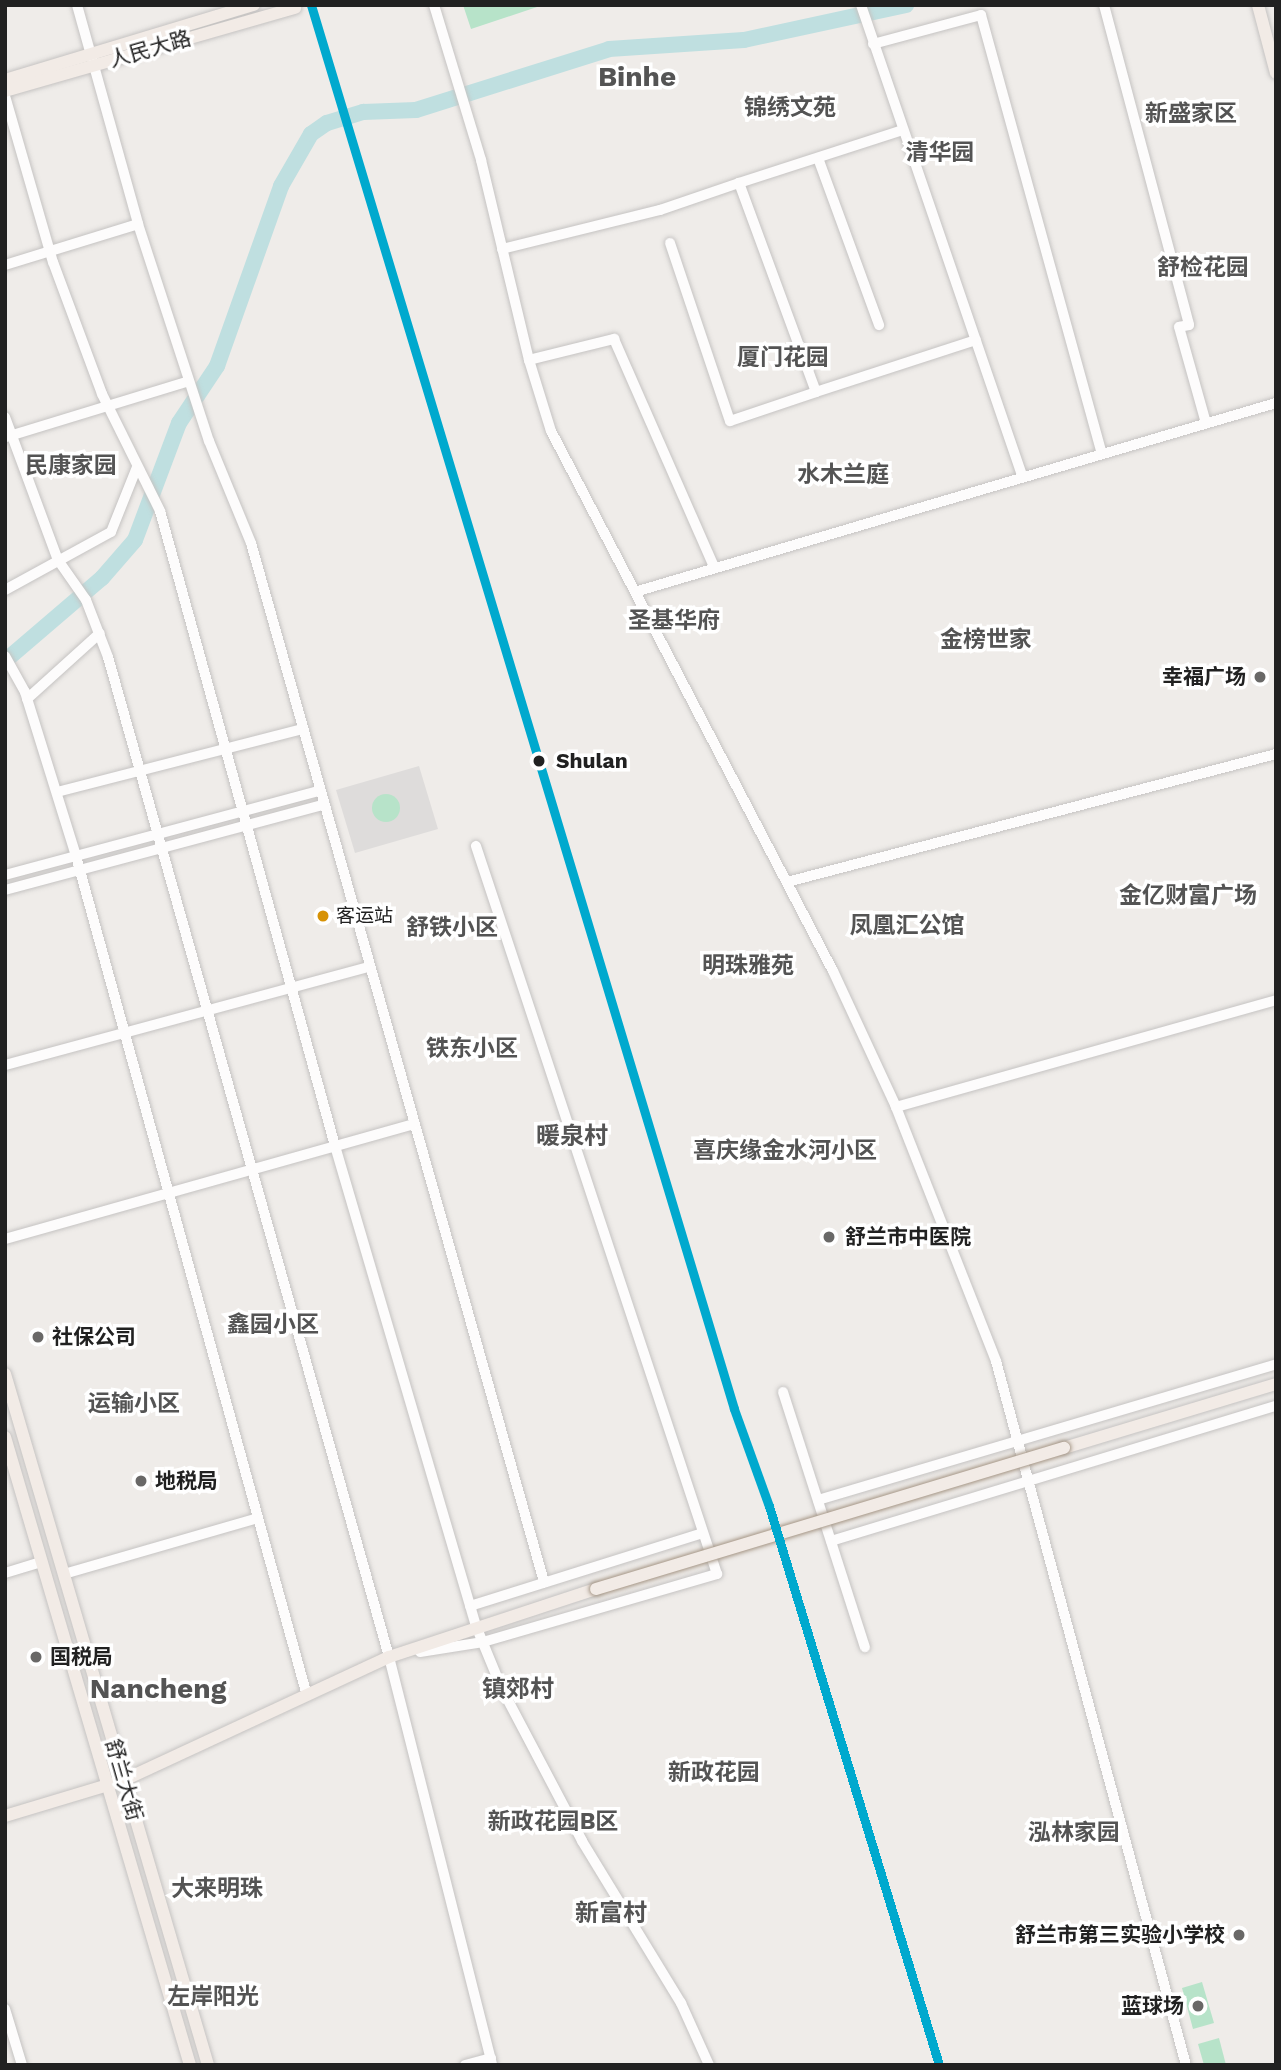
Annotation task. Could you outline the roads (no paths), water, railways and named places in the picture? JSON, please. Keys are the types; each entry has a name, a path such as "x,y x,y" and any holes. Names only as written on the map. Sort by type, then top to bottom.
{"main road":[{"name":"人民大路","path":"5,93 254,5"},
{"path":"1258,5 1276,73"},
{"name":"人民大路","path":"5,80 295,8"},
{"name":"舒兰大街","path":"5,1374 208,2065"},
{"path":"5,1815 108,1787 306,1692 389,1657 476,1626 1276,1384"},
{"name":"舒兰大街","path":"5,1437 190,2065"}],"street":[{"path":"77,5 138,224 189,381 251,543 544,1582"},
{"path":"434,5 481,160 529,360 551,431 638,590 787,882 896,1107 996,1361 1031,1479 1186,2065"},
{"path":"860,5 1022,475"},
{"path":"1104,5 1189,325 1180,327 1206,423"},
{"path":"873,44 981,15 1101,452"},
{"path":"5,93 49,252 107,406 160,512 335,1146 476,1626 582,1841 681,2003 709,2065"},
{"path":"502,249 660,210 903,130"},
{"path":"818,158 879,325"},
{"path":"739,183 816,392"},
{"path":"5,265 138,224"},
{"path":"670,243 730,421 976,340"},
{"path":"529,360 614,339 714,567"},
{"path":"8,436 189,381"},
{"path":"638,590 1022,475 1276,403"},
{"path":"5,416 8,436 59,561 86,600 100,633 162,848 249,1170 389,1657 492,2061 465,2065"},
{"path":"5,590 111,532 138,468"},
{"path":"27,699 100,633"},
{"path":"5,656 27,699 76,856 306,1692"},
{"path":"5,683 17,678"},
{"path":"57,792 302,729"},
{"path":"787,882 1276,754"},
{"path":"5,875 319,791"},
{"path":"5,890 323,805"},
{"path":"389,1657 483,1642 717,1574 476,846"},
{"path":"5,1065 126,1036 369,967"},
{"path":"896,1107 1276,1000"},
{"path":"5,1239 414,1124"},
{"path":"818,1500 1276,1364"},
{"path":"783,1392 865,1647"},
{"path":"831,1541 1276,1406"},
{"path":"64,1574 258,1518"},
{"path":"470,1606 704,1533"},
{"path":"5,1573 42,1562"},
{"path":"5,2009 22,2065"}],"waterway":[{"path":"5,661 102,578 135,540 179,423 217,366 281,186 311,134 327,123 363,112 416,110 609,49 744,40 906,5"}],"place":[{"name":"幸福广场","path":"1260,677"},
{"name":"Shulan","path":"539,761"},
{"name":"客运站","path":"323,916"},
{"name":"舒兰市中医院","path":"829,1237"},
{"name":"社保公司","path":"38,1337"},
{"name":"地税局","path":"141,1481"},
{"name":"国税局","path":"36,1657"},
{"name":"舒兰市第三实验小学校","path":"1239,1935"},
{"name":"蓝球场","path":"1198,2006"}],"district":[{"name":"Binhe","path":"637,77"},
{"name":"锦绣文苑","path":"790,108"},
{"name":"新盛家区","path":"1191,114"},
{"name":"清华园","path":"940,153"},
{"name":"舒检花园","path":"1203,268"},
{"name":"厦门花园","path":"783,358"},
{"name":"民康家园","path":"71,466"},
{"name":"水木兰庭","path":"843,475"},
{"name":"圣基华府","path":"674,621"},
{"name":"金榜世家","path":"986,640"},
{"name":"金亿财富广场","path":"1188,896"},
{"name":"凤凰汇公馆","path":"907,926"},
{"name":"舒铁小区","path":"452,928"},
{"name":"明珠雅苑","path":"748,966"},
{"name":"铁东小区","path":"472,1049"},
{"name":"暖泉村","path":"572,1137"},
{"name":"喜庆缘金水河小区","path":"785,1151"},
{"name":"鑫园小区","path":"273,1325"},
{"name":"运输小区","path":"134,1404"},
{"name":"Nancheng","path":"158,1689"},
{"name":"镇郊村","path":"518,1690"},
{"name":"新政花园","path":"714,1773"},
{"name":"新政花园B区","path":"553,1822"},
{"name":"泓林家园","path":"1074,1833"},
{"name":"大来明珠","path":"217,1889"},
{"name":"新富村","path":"611,1914"},
{"name":"左岸阳光","path":"213,1997"}]}
